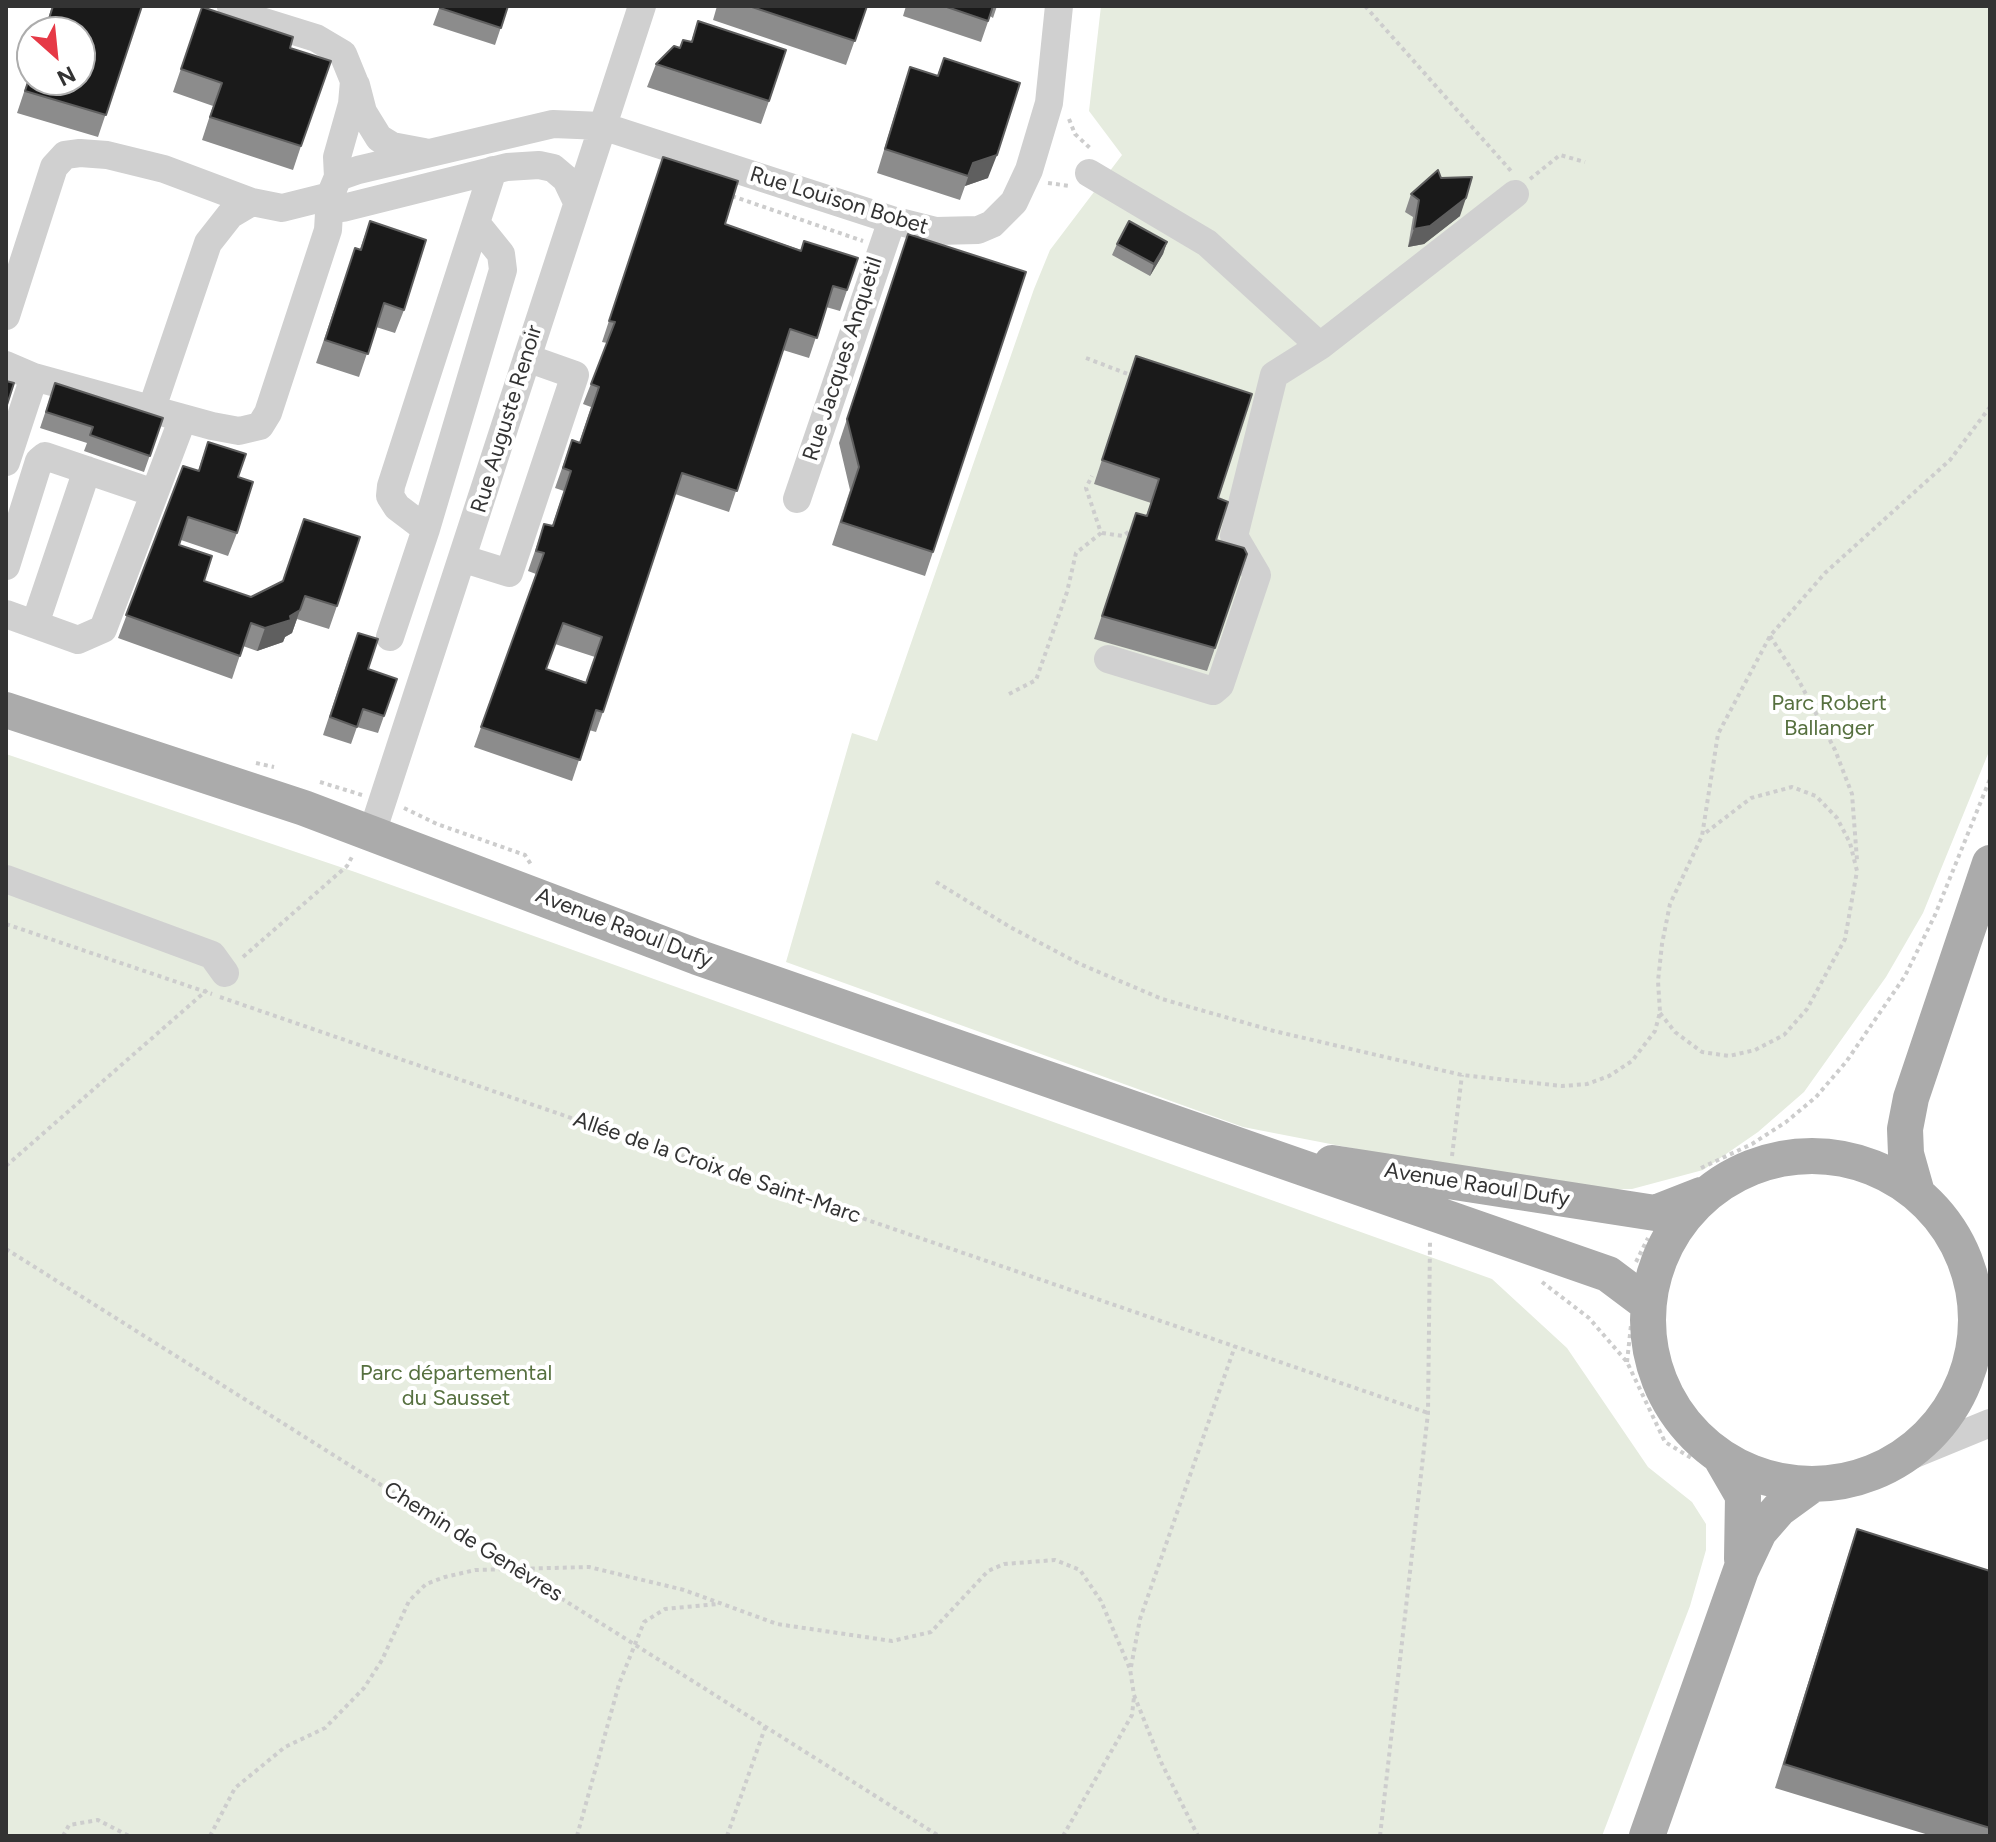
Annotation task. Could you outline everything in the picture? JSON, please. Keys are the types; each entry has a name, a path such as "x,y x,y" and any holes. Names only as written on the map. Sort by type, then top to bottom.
{"main road":[{"name":"Avenue Raoul Dufy","path":"6,710 372,833 697,957 1608,1274 1648,1304"},
{"path":"1917,1193 1906,1154 1905,1129 1911,1098 1990,863"},
{"path":"1857,1162 1879,1148 1894,1130 1911,1098"},
{"name":"Avenue Raoul Dufy","path":"1241,1148 1655,1213 1701,1181"},
{"path":"1721,1458 1765,1477 1812,1485 1855,1479 1895,1462 1946,1416 1963,1386 1973,1352 1981,1296 1955,1239 1942,1219 1917,1193 1889,1175 1857,1162 1811,1156 1765,1163 1736,1174 1701,1181 1686,1214 1667,1241 1655,1272 1648,1304 1647,1334 1663,1391 1688,1428 1721,1458 1743,1496 1741,1570"},
{"path":"1647,1836 1741,1570 1759,1532 1779,1509 1812,1485"}],"street":[{"path":"231,6 242,15 334,46 349,64 363,112 379,138 392,146 429,153"},
{"name":"Rue Auguste Renoir","path":"372,833 464,559 576,200 642,6"},
{"name":"Rue Louison Bobet","path":"6,316 54,167 65,155 107,155 164,169 252,202 282,208 429,153 553,124 602,126 892,220 950,233 978,230 992,224 1005,211 1026,176 1049,103 1059,6"},
{"path":"6,365 34,377 183,418 239,431 260,426 268,413 328,230 337,157 352,104 354,81"},
{"path":"334,187 343,208 522,164 553,168 566,179 576,200"},
{"path":"426,529 397,507 390,496 391,486 493,170"},
{"path":"1089,173 1207,243 1320,346"},
{"path":"1108,659 1213,691 1220,685 1257,575 1234,536 1274,375 1320,346 1517,184"},
{"path":"152,408 208,243 230,215 252,202"},
{"name":"Rue Jacques Anquetil","path":"797,499 892,220"},
{"path":"390,637 426,529 503,270 501,254 476,223"},
{"path":"464,559 509,573 575,375 527,358"},
{"path":"6,462 34,377"},
{"path":"6,614 78,640 103,629 183,418"},
{"path":"6,566 39,461 45,456 154,493"},
{"path":"35,624 87,470"},
{"path":"6,879 187,944 212,955 225,973"},
{"path":"1895,1462 1990,1423"}],"path":[{"path":"1365,6 1517,184 1560,155 1585,162"},
{"path":"1026,176 1061,187 1081,182 1089,173 1093,154 1075,134 1068,117"},
{"path":"1086,358 1135,376"},
{"path":"936,882 1066,956 1162,999 1381,1059 1462,1075 1562,1086 1587,1084 1609,1076 1632,1061 1648,1044 1660,1012 1658,981 1670,904 1702,836 1718,734 1770,636 1825,573 1950,460 1990,407"},
{"path":"1092,476 1086,488 1101,533"},
{"path":"1009,694 1036,680 1067,592 1076,553 1101,533 1123,536 1134,528"},
{"path":"1660,1012 1675,1032 1702,1052 1729,1056 1755,1050 1784,1035 1807,1009 1845,939 1857,871 1852,794 1835,750 1798,679 1770,636"},
{"path":"1701,1181 1786,1122 1816,1097 1846,1062 1905,976 1935,915 1990,779"},
{"path":"1702,836 1751,798 1792,787 1816,796 1837,818 1850,843 1857,871"},
{"name":"Allée de la Croix de Saint-Marc","path":"6,924 1428,1413"},
{"path":"1453,1140 1462,1075"},
{"path":"1380,1836 1428,1413 1429,1233"},
{"name":"Chemin de Genèvres","path":"6,1249 939,1836"},
{"path":"1537,1278 1589,1318 1627,1362"},
{"path":"1130,1669 1140,1619 1152,1582 1235,1346"},
{"path":"210,1836 235,1788 285,1747 325,1728 364,1688 382,1660 409,1601 426,1584 475,1570 589,1567 684,1590 777,1624 892,1641 931,1632 988,1571 1004,1564 1055,1560 1080,1570 1094,1590 1130,1669 1134,1695 1161,1762 1198,1836"},
{"path":"577,1836 633,1642 644,1622 665,1609 723,1604"},
{"path":"1063,1836 1132,1715 1134,1695"},
{"path":"727,1836 766,1725"},
{"path":"63,1836 69,1825 98,1820 129,1836"}],"green space":[{"name":"Parc Robert Ballanger","path":"1101,6 1990,6 1990,749 1923,913 1886,977 1804,1092 1758,1132 1703,1170 1632,1189 1567,1190 1243,1127 786,962 852,733 877,741 1050,250 1122,155 1089,111"},
{"name":"Parc départemental du Sausset","path":"6,754 355,872 1492,1279 1567,1348 1648,1467 1692,1502 1706,1524 1706,1550 1690,1606 1602,1836 6,1836"}],"building":[{"path":"53,6 142,6 106,115 42,96 96,96 96,16 50,16"},
{"path":"440,6 508,6 501,28"},
{"path":"749,6 867,6 855,41"},
{"path":"944,6 993,6 988,21"},
{"path":"202,7 293,37 290,48 331,61 301,146 210,117 222,83 181,69"},
{"path":"698,21 786,50 769,101 656,64 674,46 680,48 683,40 692,42"},
{"path":"944,58 1020,83 997,155 973,163 968,176 885,149 910,67 938,76"},
{"path":"663,157 738,181 725,224 801,251 804,241 858,258 847,290 833,286 817,338 790,329 737,491 682,473 603,712 596,710 580,760 481,727 544,553 536,551 544,524 553,526 571,471 563,468 572,440 580,443 599,387 591,384 615,322 609,321","holes":["563,623 602,637 586,683 546,669"]},
{"path":"1438,170 1441,178 1472,177 1466,198 1430,226 1414,229 1419,200 1411,194"},
{"path":"370,221 426,240 404,310 384,303 368,354 325,340 355,248 361,250"},
{"path":"1129,221 1167,242 1154,264 1117,244"},
{"path":"908,234 1026,272 933,552 841,522 859,467 847,419"},
{"path":"1136,356 1252,394 1218,498 1228,502 1216,540 1244,548 1247,554 1215,648 1102,616 1136,513 1147,516 1159,479 1102,460"},
{"path":"6,381 14,383 6,408"},
{"path":"55,383 163,418 150,456 90,435 93,427 46,412"},
{"path":"208,442 246,454 238,477 253,482 237,533 188,517 179,545 212,556 204,581 251,597 283,581 304,519 360,537 337,606 305,596 300,610 290,616 291,620 265,628 251,623 240,656 126,615 183,466 199,471"},
{"path":"358,633 378,639 368,669 397,679 384,716 363,709 357,727 330,717"},
{"path":"1857,1529 1990,1571 1990,1828 1784,1764"}]}
